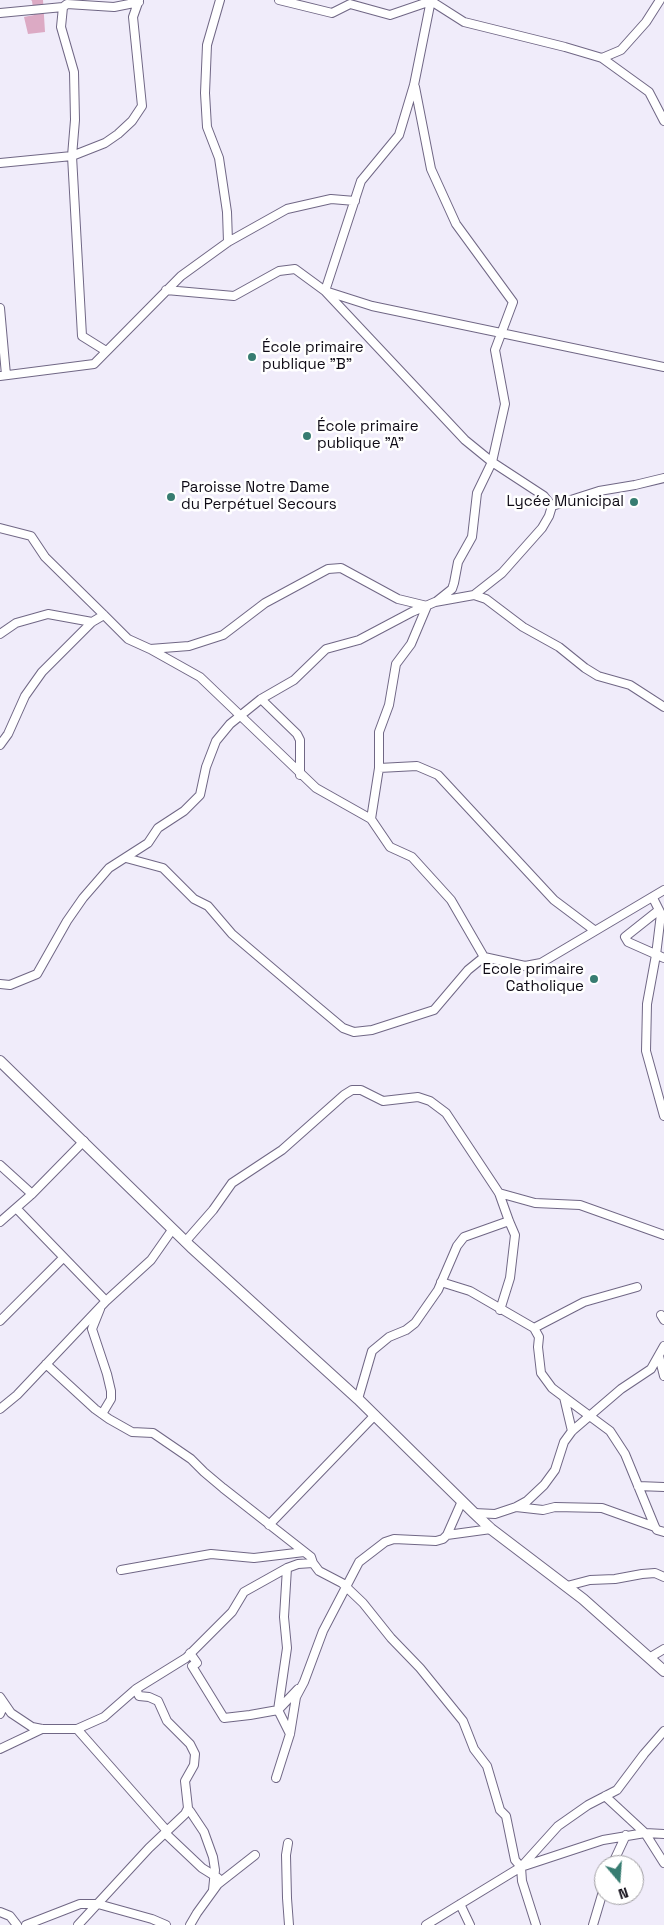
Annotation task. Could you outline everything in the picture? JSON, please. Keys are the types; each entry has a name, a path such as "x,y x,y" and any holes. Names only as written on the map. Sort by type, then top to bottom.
{"main road":[{"path":"0,1060 172,1230 358,1398 491,1529 567,1586 664,1671"}],"street":[{"path":"220,0 207,45 205,93 207,127 219,158 227,212 228,242"},
{"path":"279,0 332,13 350,4 390,15 431,0"},
{"path":"431,0 464,22 602,58 649,92 664,120"},
{"path":"325,291 361,181 399,135 414,85 431,0"},
{"path":"602,58 621,50 646,22 660,0"},
{"path":"0,14 63,7 67,4 114,7 139,1"},
{"path":"0,162 72,156 97,147 118,134 132,121 142,106 133,17 139,1"},
{"path":"63,7 61,27 74,72 75,120 72,156 82,336 106,351"},
{"path":"0,984 10,985 36,974 67,921 83,898 109,868 148,844 158,828 184,810 200,795 206,767 216,741 240,717 261,699 294,680 326,650 358,640 435,602 452,589 458,562 472,537 477,493 492,462 506,404 495,350 514,302 456,224 431,169 414,85"},
{"path":"0,308 3,376 94,364 181,276 228,242 287,209 331,199 355,201"},
{"path":"166,290 234,296 279,271 295,269 325,291 465,440 492,462 544,496 552,506"},
{"path":"325,291 372,306 664,366"},
{"path":"435,602 474,595 502,573 542,528 552,506 598,490 635,485 664,478"},
{"path":"0,528 32,536 45,557 128,638 200,677 300,775 316,788 371,819 390,847 412,857 451,900 484,957 525,966 541,962 664,890"},
{"path":"150,650 189,646 223,634 265,603 328,569 341,568 398,599 427,606"},
{"path":"474,595 486,599 524,627 559,647 598,676 630,685 664,707"},
{"path":"371,819 379,768 379,732 389,705 396,664 411,644 427,606"},
{"path":"0,634 16,623 48,614 92,622"},
{"path":"0,745 8,734 25,696 42,672 92,622 104,615"},
{"path":"261,699 297,734 300,740 300,775"},
{"path":"379,768 417,766 438,775 554,900 594,930"},
{"path":"126,858 164,868 194,899 208,906 232,934 343,1028 354,1032 372,1030 434,1010 468,970 484,957"},
{"path":"653,898 661,914 660,957 648,1004 646,1051 664,1116"},
{"path":"659,910 625,937 628,942 660,957"},
{"path":"185,1242 233,1183 282,1150 352,1090 365,1091 383,1101 418,1097 430,1101 446,1113 499,1193 515,1235 510,1278 500,1310"},
{"path":"0,1222 32,1194 84,1141"},
{"path":"0,1165 32,1194"},
{"path":"499,1193 535,1203 580,1206 664,1235"},
{"path":"16,1208 104,1303"},
{"path":"358,1398 372,1351 389,1337 406,1330 415,1323 438,1290 464,1237 509,1220"},
{"path":"0,1409 104,1303 151,1260 172,1230"},
{"path":"0,1321 64,1258"},
{"path":"441,1282 470,1291 534,1328 539,1337 538,1347 542,1373 552,1388 590,1414 610,1431 625,1454 655,1527"},
{"path":"534,1328 584,1302 637,1287"},
{"path":"102,1414 111,1399 111,1391 92,1329 104,1303"},
{"path":"474,1513 495,1514 516,1508 528,1501 544,1485 554,1470 564,1442 572,1432 590,1414 621,1389 652,1369 664,1346"},
{"path":"659,1356 664,1376"},
{"path":"46,1364 109,1419 132,1432 153,1432 166,1440 311,1557 313,1564 320,1571 345,1586 364,1603 391,1638 420,1668 463,1721 474,1749 487,1766 500,1810 506,1816 515,1860 521,1867 522,1881 536,1925"},
{"path":"564,1397 572,1432"},
{"path":"269,1525 375,1415"},
{"path":"638,1486 664,1487"},
{"path":"276,1778 290,1734 296,1697 323,1631 359,1562 385,1542 400,1538 436,1541 443,1539 447,1535 462,1501"},
{"path":"516,1508 542,1510 555,1507 602,1508 664,1532"},
{"path":"447,1535 491,1529"},
{"path":"121,1570 211,1554 254,1558 304,1552"},
{"path":"0,1697 11,1713 32,1727 42,1729 77,1729 104,1718 136,1689 186,1658 232,1612 244,1592 287,1568 298,1564 313,1564"},
{"path":"287,1568 284,1616 287,1648 278,1710 290,1734"},
{"path":"567,1586 598,1578 615,1579 656,1573 664,1577"},
{"path":"649,1658 664,1649"},
{"path":"190,1654 197,1663 192,1666 224,1718 278,1710 287,1698 302,1686"},
{"path":"78,1925 149,1848 185,1814 188,1808 185,1781 194,1765 194,1754 190,1744 167,1721 158,1701 139,1696 136,1689"},
{"path":"0,1714 4,1704"},
{"path":"0,1749 42,1729"},
{"path":"77,1729 181,1850 214,1877 224,1880"},
{"path":"521,1867 558,1826 588,1805 618,1790 644,1754 664,1731"},
{"path":"604,1796 645,1833 664,1863"},
{"path":"190,1811 204,1832 213,1857 213,1890"},
{"path":"426,1925 521,1867 603,1840 636,1826"},
{"path":"603,1840 645,1833 664,1834"},
{"path":"617,1855 626,1835"},
{"path":"288,1843 286,1855 286,1898 290,1925"},
{"path":"190,1925 213,1890 255,1855"},
{"path":"26,1925 80,1904 98,1904 152,1919 166,1925"},
{"path":"460,1904 470,1925"},
{"path":"593,1925 599,1905"},
{"path":"0,1912 10,1916 17,1925"}],"shaded area":[{"path":"31,0 43,0 45,32 28,34 24,17 34,15"}],"place":[{"name":"École primaire publique \"B\"","path":"252,357"},
{"name":"École primaire publique \"A\"","path":"307,436"},
{"name":"Paroisse Notre Dame du Perpétuel Secours","path":"171,497"},
{"name":"Lycée Municipal","path":"634,502"},
{"name":"Ecole primaire Catholique","path":"594,979"}]}
